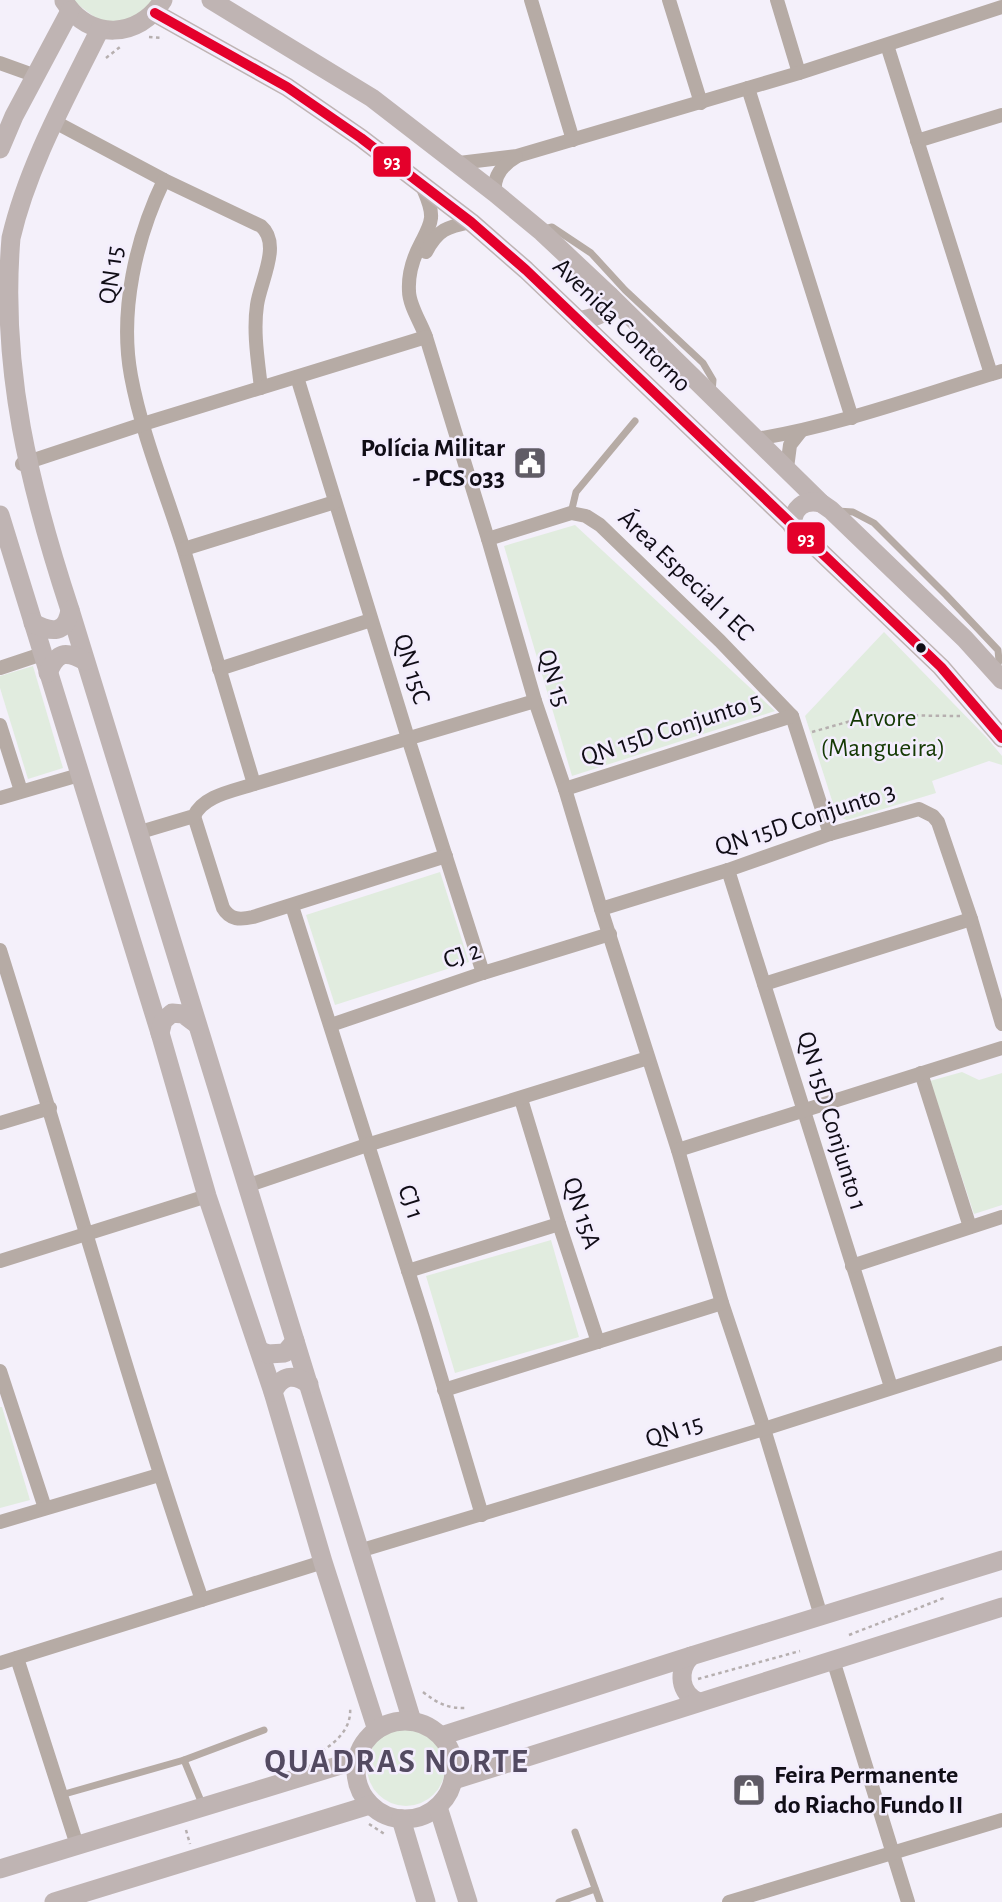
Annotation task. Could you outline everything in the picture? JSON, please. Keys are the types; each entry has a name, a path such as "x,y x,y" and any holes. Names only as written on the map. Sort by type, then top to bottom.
{"main road":[{"name":"Avenida Contorno","path":"212,0 372,98 459,163 542,232 965,639 998,676"},
{"path":"0,149 67,6 83,22 100,29 115,31 143,22 159,6"},
{"name":"Avenida Contorno","path":"159,6 287,87 471,222 579,321 941,667 1002,738"},
{"path":"100,29 55,122 5,248 2,295 4,374 11,418 412,1721"},
{"path":"579,321 604,313 610,303 610,296"},
{"path":"792,526 795,512 801,505 810,501 826,507"},
{"path":"0,514 160,1033 207,1196 260,1351 377,1730"},
{"path":"33,623 50,631 58,629 68,620 70,610"},
{"path":"45,663 53,662 64,654 72,654 85,661"},
{"path":"160,1033 163,1021 172,1013 183,1014 195,1023"},
{"path":"260,1351 268,1354 285,1353 295,1341"},
{"path":"273,1392 281,1380 288,1376 295,1376 309,1384"},
{"path":"441,1736 1002,1560"},
{"path":"454,1780 1002,1607"},
{"path":"691,1656 683,1667 681,1676 688,1695 699,1702"},
{"path":"54,1902 90,1897 194,1859 370,1814 379,1812 401,1819 427,1814 438,1807 454,1780 450,1749 441,1736 428,1726 412,1721 394,1722 377,1730 364,1743 356,1760 358,1784 370,1814"},
{"path":"0,1869 356,1760"},
{"path":"438,1807 468,1902"},
{"path":"401,1819 426,1902"}],"street":[{"path":"531,0 573,140"},
{"path":"669,0 701,103"},
{"path":"777,0 799,73"},
{"path":"459,163 517,156 701,103 1002,6"},
{"path":"756,439 852,418 997,372 917,141 887,45"},
{"path":"0,63 36,76"},
{"path":"748,88 852,418"},
{"path":"917,141 1002,115"},
{"path":"55,122 164,180 261,226 268,233 271,242 269,255 256,306 256,341 261,388"},
{"path":"495,193 496,176 507,162 517,156"},
{"name":"QN 15","path":"164,180 150,209 139,244 130,305 128,341 131,375 143,424 184,549 254,785"},
{"name":"QN 15","path":"421,185 430,205 431,216 410,274 410,303 426,337 535,701 678,1150 722,1303 821,1616"},
{"name":"QN 15","path":"416,311 422,261 432,241 442,230 471,222"},
{"path":"23,464 426,337"},
{"name":"QN 15C","path":"297,377 483,973"},
{"path":"787,468 790,445 801,431"},
{"path":"184,549 335,502"},
{"path":"488,539 571,513"},
{"name":"Área Especial 1 EC","path":"571,513 586,516 600,525 720,641 792,716"},
{"path":"219,669 371,620"},
{"path":"0,668 45,663"},
{"path":"137,833 194,816 198,809 211,799 535,701"},
{"path":"792,716 830,834"},
{"name":"QN 15D Conjunto 5","path":"565,789 792,716"},
{"path":"0,725 21,791"},
{"path":"0,798 79,775"},
{"name":"QN 15D Conjunto 3","path":"601,909 728,870 830,834 912,810 926,811 938,822 971,919 1002,1024"},
{"path":"194,816 227,915 243,919 292,906 446,856"},
{"name":"QN 15D Conjunto 1","path":"728,870 891,1387"},
{"name":"CJ 1","path":"292,906 482,1514"},
{"path":"764,984 971,919"},
{"name":"CJ 2","path":"331,1024 610,934"},
{"path":"0,950 159,1475 202,1600"},
{"path":"678,1150 1002,1048"},
{"path":"246,1186 367,1145 648,1058"},
{"path":"921,1073 970,1227"},
{"name":"QN 15A","path":"521,1099 598,1342"},
{"path":"0,1123 50,1108"},
{"path":"0,1261 207,1196"},
{"path":"852,1266 1002,1217"},
{"path":"408,1271 559,1224"},
{"path":"444,1390 722,1303"},
{"name":"QN 15","path":"359,1551 764,1429 1002,1353"},
{"path":"0,1371 4,1395 45,1508"},
{"path":"0,1522 159,1475"},
{"path":"0,1663 323,1562"},
{"path":"17,1658 77,1845"},
{"path":"832,1660 908,1902"},
{"path":"729,1902 1002,1820"}],"lane":[{"path":"542,232 546,228 552,228 591,253 703,363 713,380 712,396"},
{"path":"571,513 576,492 635,421"},
{"path":"61,1795 184,1759 264,1730"},
{"path":"184,1759 203,1807"},
{"path":"575,1832 600,1902"},
{"path":"559,1902 595,1889"}],"path":[{"path":"139,40 149,37 168,38"},
{"path":"103,61 129,42"},
{"path":"799,736 872,715 965,716 979,711"},
{"path":"840,1639 916,1611 949,1595"},
{"path":"682,1681 703,1679 802,1650"},
{"path":"180,1813 194,1859"},
{"path":"370,1814 385,1832 390,1843"}],"green space":[{"path":"72,0 158,0 135,21 101,22"},
{"path":"575,525 775,711 572,776 504,546"},
{"name":"Arvore (Mangueira)","path":"884,632 987,738 1002,756 1002,765 989,761 932,781 936,793 847,820 837,816 805,716"},
{"path":"33,666 63,768 28,779 0,688 0,676"},
{"path":"440,872 469,962 335,1005 306,915"},
{"path":"962,1072 979,1080 1002,1073 1002,1205 974,1214 930,1081"},
{"path":"551,1240 579,1337 455,1373 426,1276"},
{"path":"0,1407 30,1500 0,1508"},
{"path":"398,1728 414,1728 428,1734 439,1745 445,1759 445,1775 439,1789 428,1800 414,1806 398,1806 384,1800 373,1789 367,1775 367,1759 373,1745 384,1734"}],"transit line":[{"name":"93","path":"155,13 287,87 361,138 471,222 526,270 941,667 1002,738"}],"place":[{"name":"Polícia Militar - PCS 033","path":"530,463"},
{"name":"Feira Permanente do Riacho Fundo II","path":"749,1790"}],"district":[{"name":"QUADRAS NORTE","path":"397,1762"}]}
